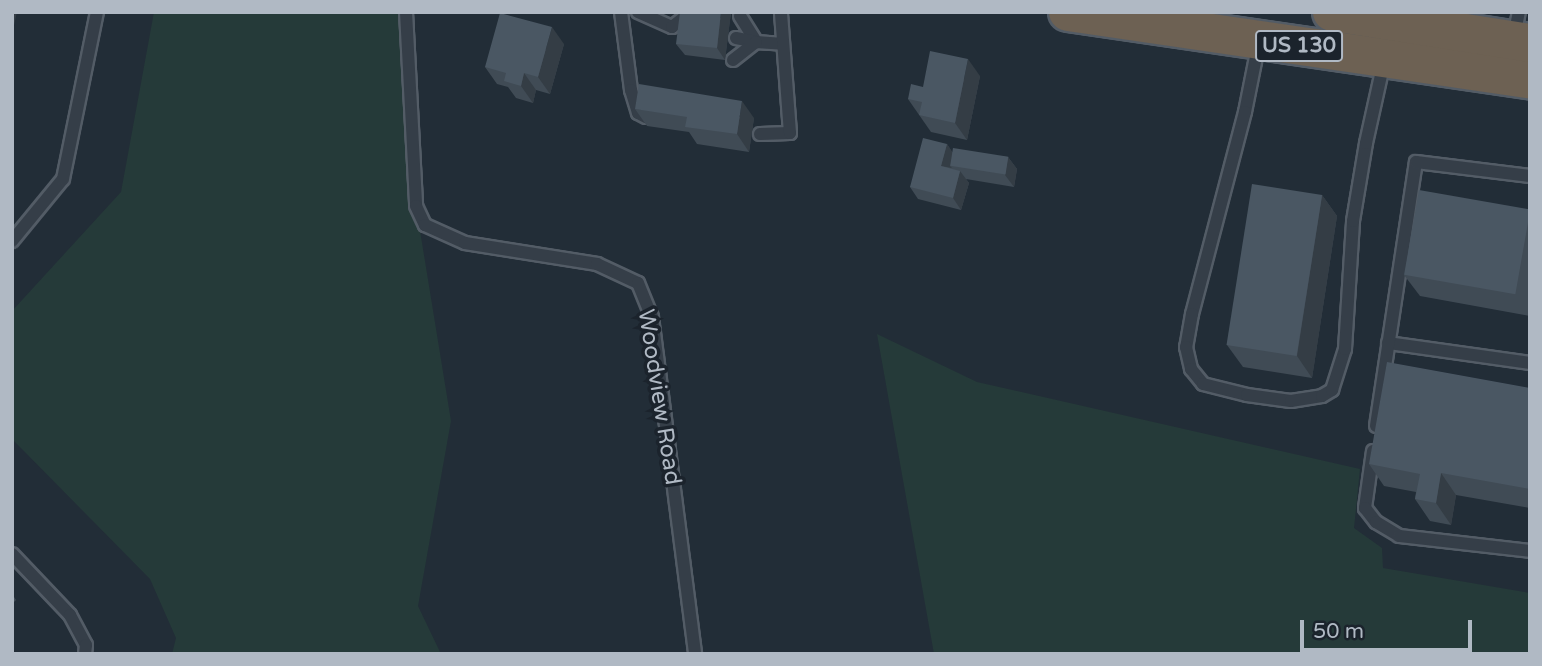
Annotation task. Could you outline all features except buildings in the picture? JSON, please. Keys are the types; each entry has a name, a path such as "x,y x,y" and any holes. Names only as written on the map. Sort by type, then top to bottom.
{"highway":[{"name":"US 130","path":"1068,12 1530,79"},
{"name":"US 130","path":"1332,12 1520,32"}],"lane":[{"path":"12,241 63,179 97,12"},
{"name":"Woodview Road","path":"406,12 416,206 425,225 465,243 597,264 638,284 652,317 695,654"},
{"path":"621,12 631,90 638,113 655,121"},
{"path":"638,12 675,31 692,31"},
{"path":"675,31 691,12"},
{"path":"760,134 790,133 781,12"},
{"path":"740,16 756,42"},
{"path":"736,38 783,44"},
{"path":"1259,40 1245,112 1192,314 1186,347 1191,369 1203,384 1247,395 1292,401 1322,396 1332,390 1345,349 1353,221 1385,58"},
{"path":"733,60 756,42"},
{"path":"1530,176 1416,162 1365,508 1376,522 1399,536 1530,551"},
{"path":"1388,343 1530,363"},
{"path":"12,554 70,615 86,645 85,654"}],"green space":[{"path":"154,12 403,12 416,206 451,421 418,606 441,654 172,654 176,638 150,579 12,439 12,311 121,192"},
{"path":"877,334 977,382 1360,469 1354,528 1382,548 1383,568 1530,593 1530,654 934,654"}]}
